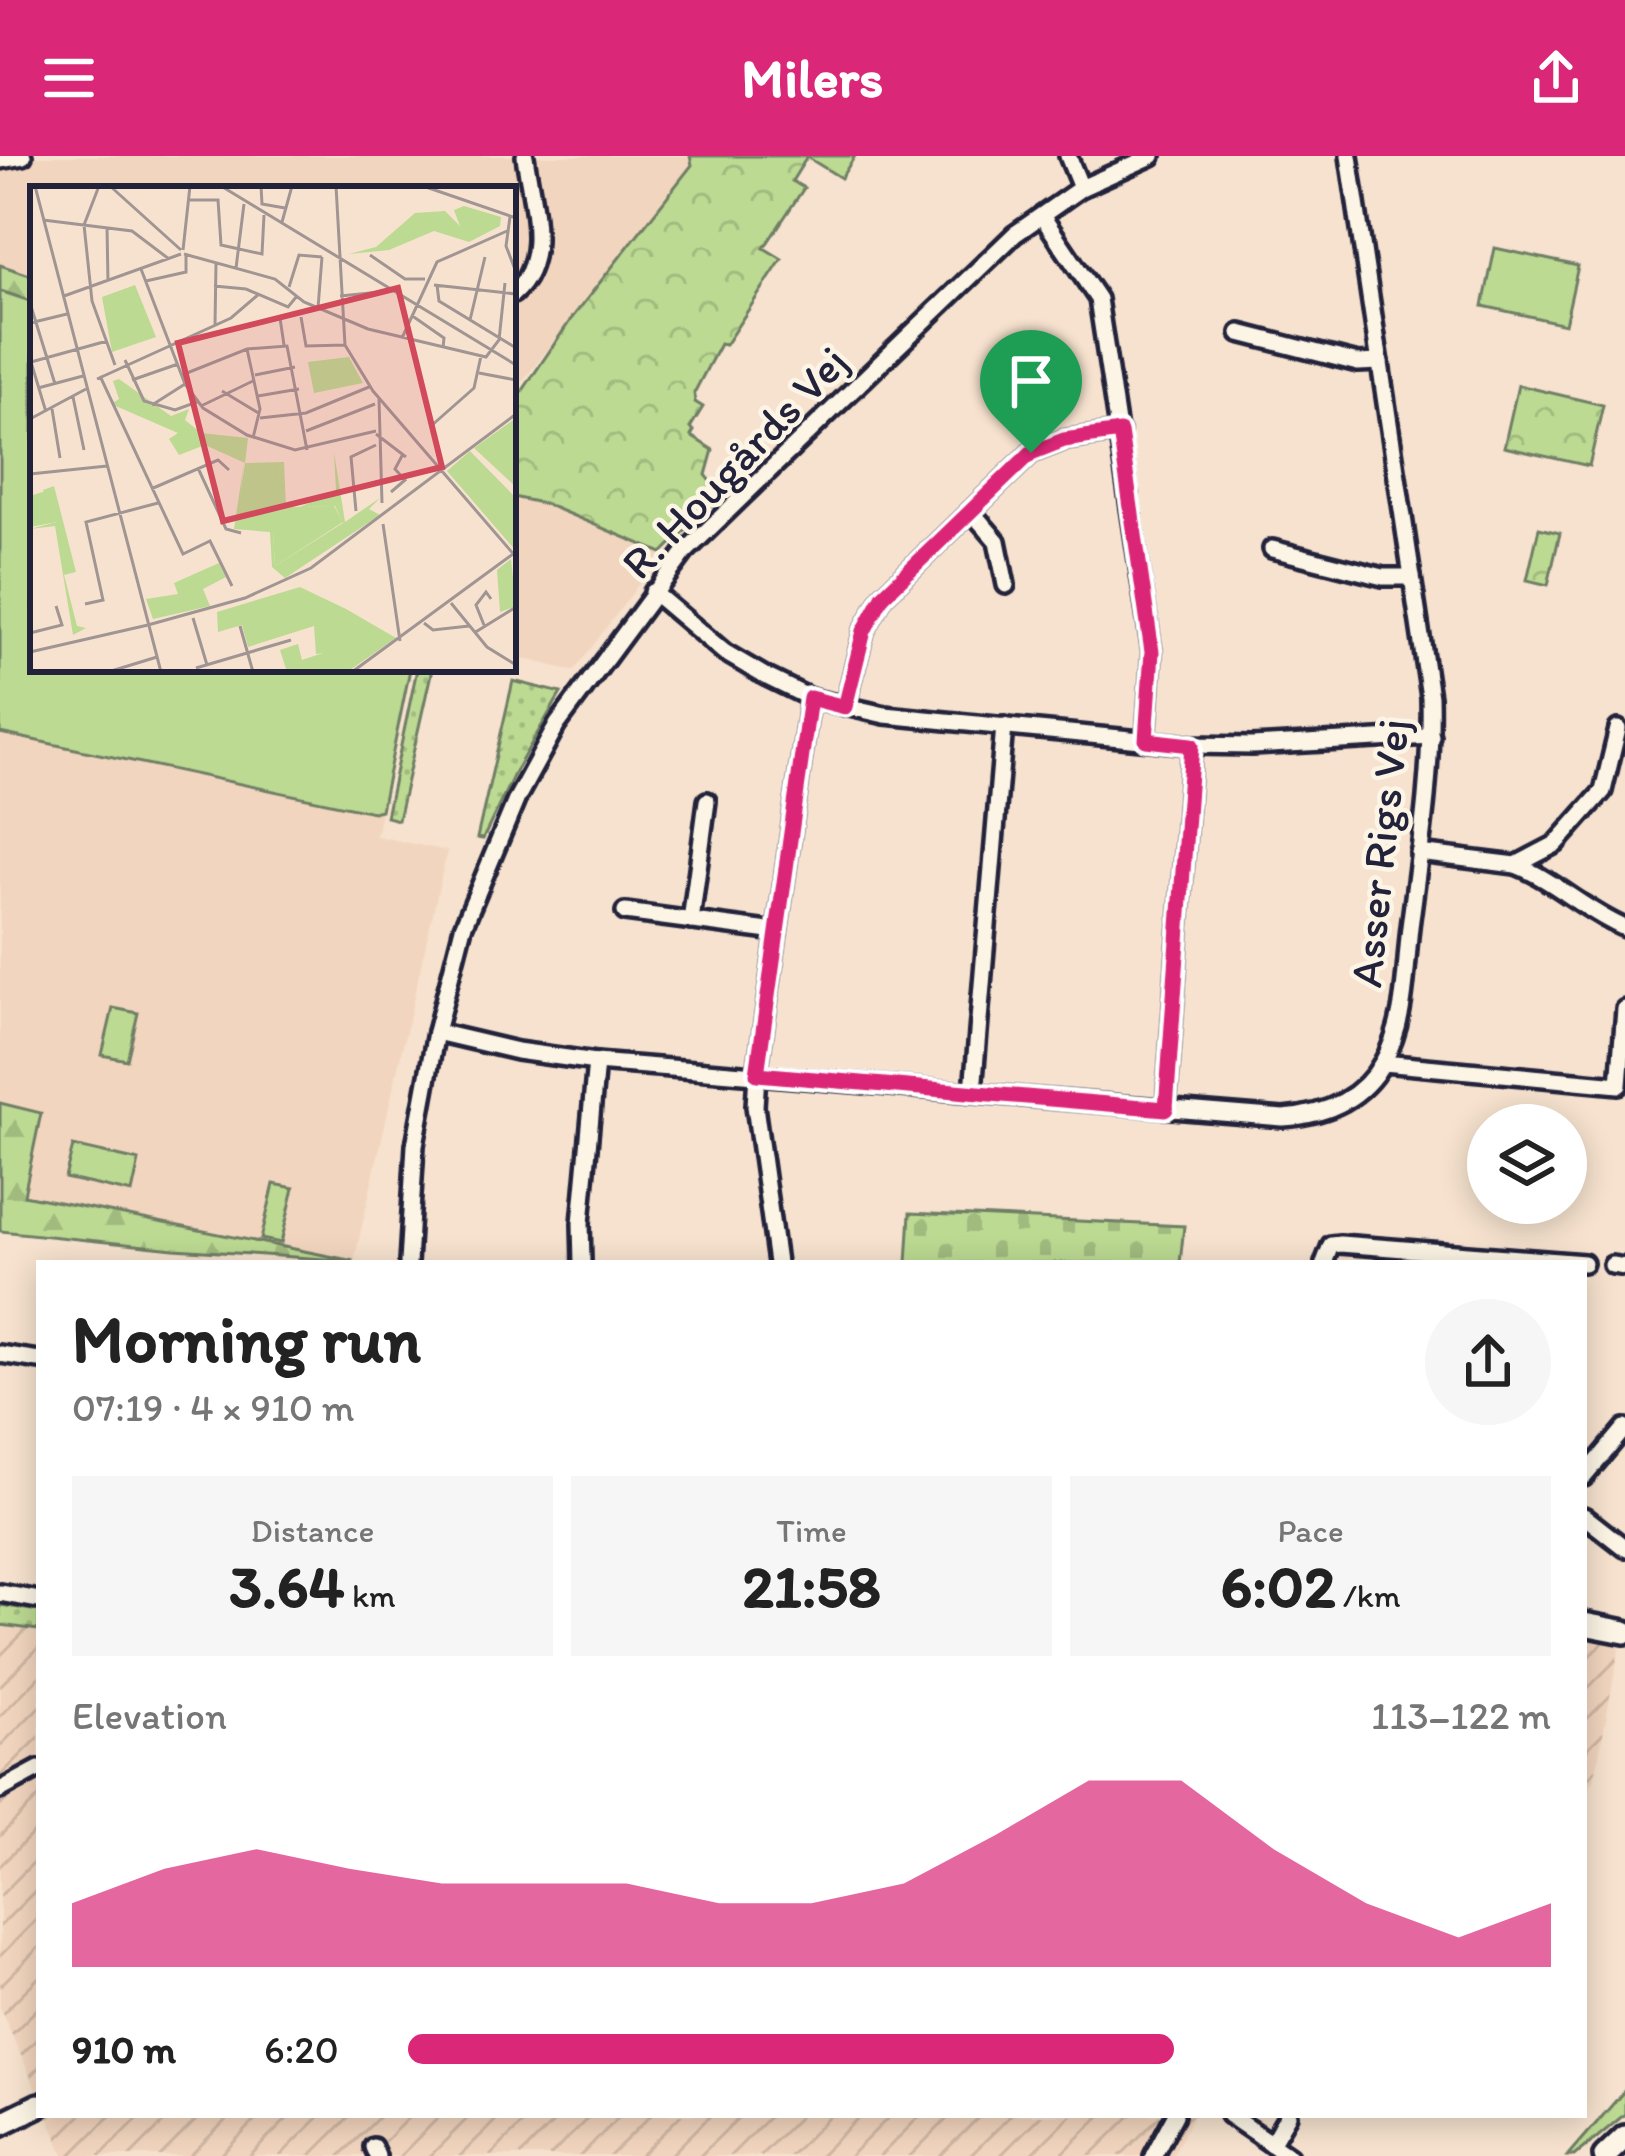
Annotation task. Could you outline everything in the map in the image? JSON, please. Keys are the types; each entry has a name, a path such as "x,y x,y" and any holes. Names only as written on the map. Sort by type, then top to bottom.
{"street":[{"path":"0,160 23,156"},
{"path":"516,291 529,280 538,250 525,156"},
{"path":"1068,156 1081,188"},
{"name":"R. Hougårds Vej","path":"407,1260 415,1144 436,1032 463,927 517,798 557,725 685,552 877,366 1015,235 1081,188 1152,156"},
{"name":"Asser Rigs Vej","path":"1349,156 1430,697 1431,736 1400,1008 1383,1063"},
{"path":"1042,216 1098,298 1152,652 1146,740"},
{"path":"1240,333 1358,363 1380,362"},
{"path":"845,707 864,631 883,596 1031,453 1064,440 1120,432"},
{"path":"970,511 997,541 1006,585"},
{"path":"1272,549 1383,578 1412,577"},
{"path":"652,592 724,652 810,698 885,715 1192,745 1431,736"},
{"path":"777,1260 755,1106 810,698"},
{"path":"973,1090 1004,726"},
{"path":"1516,865 1556,844 1603,790 1618,729"},
{"path":"1166,1109 1192,745"},
{"path":"691,921 707,802"},
{"path":"1419,853 1516,865 1547,877 1588,910 1625,928"},
{"path":"625,912 777,932"},
{"path":"436,1032 517,1051 596,1062 1283,1118 1308,1116 1351,1098 1383,1063 1619,1085 1625,1009"},
{"path":"582,1260 596,1062"},
{"path":"1325,1260 1331,1245 1340,1244 1545,1260"},
{"path":"0,1354 36,1360"},
{"path":"1587,1473 1625,1429"},
{"path":"1587,1518 1625,1548"},
{"path":"0,1593 36,1599"},
{"path":"1587,1625 1625,1632"},
{"path":"0,1790 36,1771"},
{"path":"0,2124 36,2106"},
{"path":"1153,2156 1173,2118"},
{"path":"1233,2118 1288,2156"},
{"path":"1271,2144 1286,2118"},
{"path":"1605,2156 1625,2137"}],"shaded area":[{"path":"0,156 690,156 692,165 516,390 516,186 30,186 30,275 0,265"},
{"path":"0,291 30,301 30,672 409,672 376,836 447,851 354,1260 23,1195 41,1113 0,1103"},
{"path":"516,498 545,504 662,553 574,671 516,657"},
{"path":"0,1581 36,1587 36,2089 0,2008"},
{"path":"1587,1611 1625,1618 1594,1781 1587,1789"},
{"path":"48,2118 1192,2118 1172,2156 65,2156"}],"green space":[{"path":"690,156 855,156 841,178 807,157 792,181 804,188 764,248 782,259 725,345 720,344 694,393 695,402 703,407 690,428 691,436 713,450 706,475 722,495 662,553 545,504 516,498 516,401 572,318 692,165"},
{"path":"1495,248 1578,266 1565,324 1483,306"},
{"path":"0,265 30,275 30,301 0,291"},
{"path":"0,291 30,301 30,672 409,672 381,810 373,812 0,733"},
{"path":"1518,385 1603,405 1589,466 1504,447"},
{"path":"1539,528 1560,533 1548,585 1527,580"},
{"path":"416,672 431,672 398,820 386,817"},
{"path":"513,681 561,693 483,839 477,838"},
{"path":"113,1008 138,1013 127,1060 102,1055"},
{"path":"0,1103 41,1113 24,1195 349,1260 174,1249 0,1231"},
{"path":"73,1146 139,1161 132,1193 65,1178"},
{"path":"274,1184 294,1188 281,1243 261,1239"},
{"path":"910,1213 1184,1226 1180,1260 907,1260"},
{"path":"0,1605 36,1611 36,1630 0,1625"},
{"path":"1625,2090 1625,2114 1575,2156 1568,2156"}],"route":[{"path":"1120,432 1152,652 1146,740 1192,745 1166,1109 757,1074 810,698 845,707 864,631 883,596 1031,453 1064,440 1120,432"}]}
